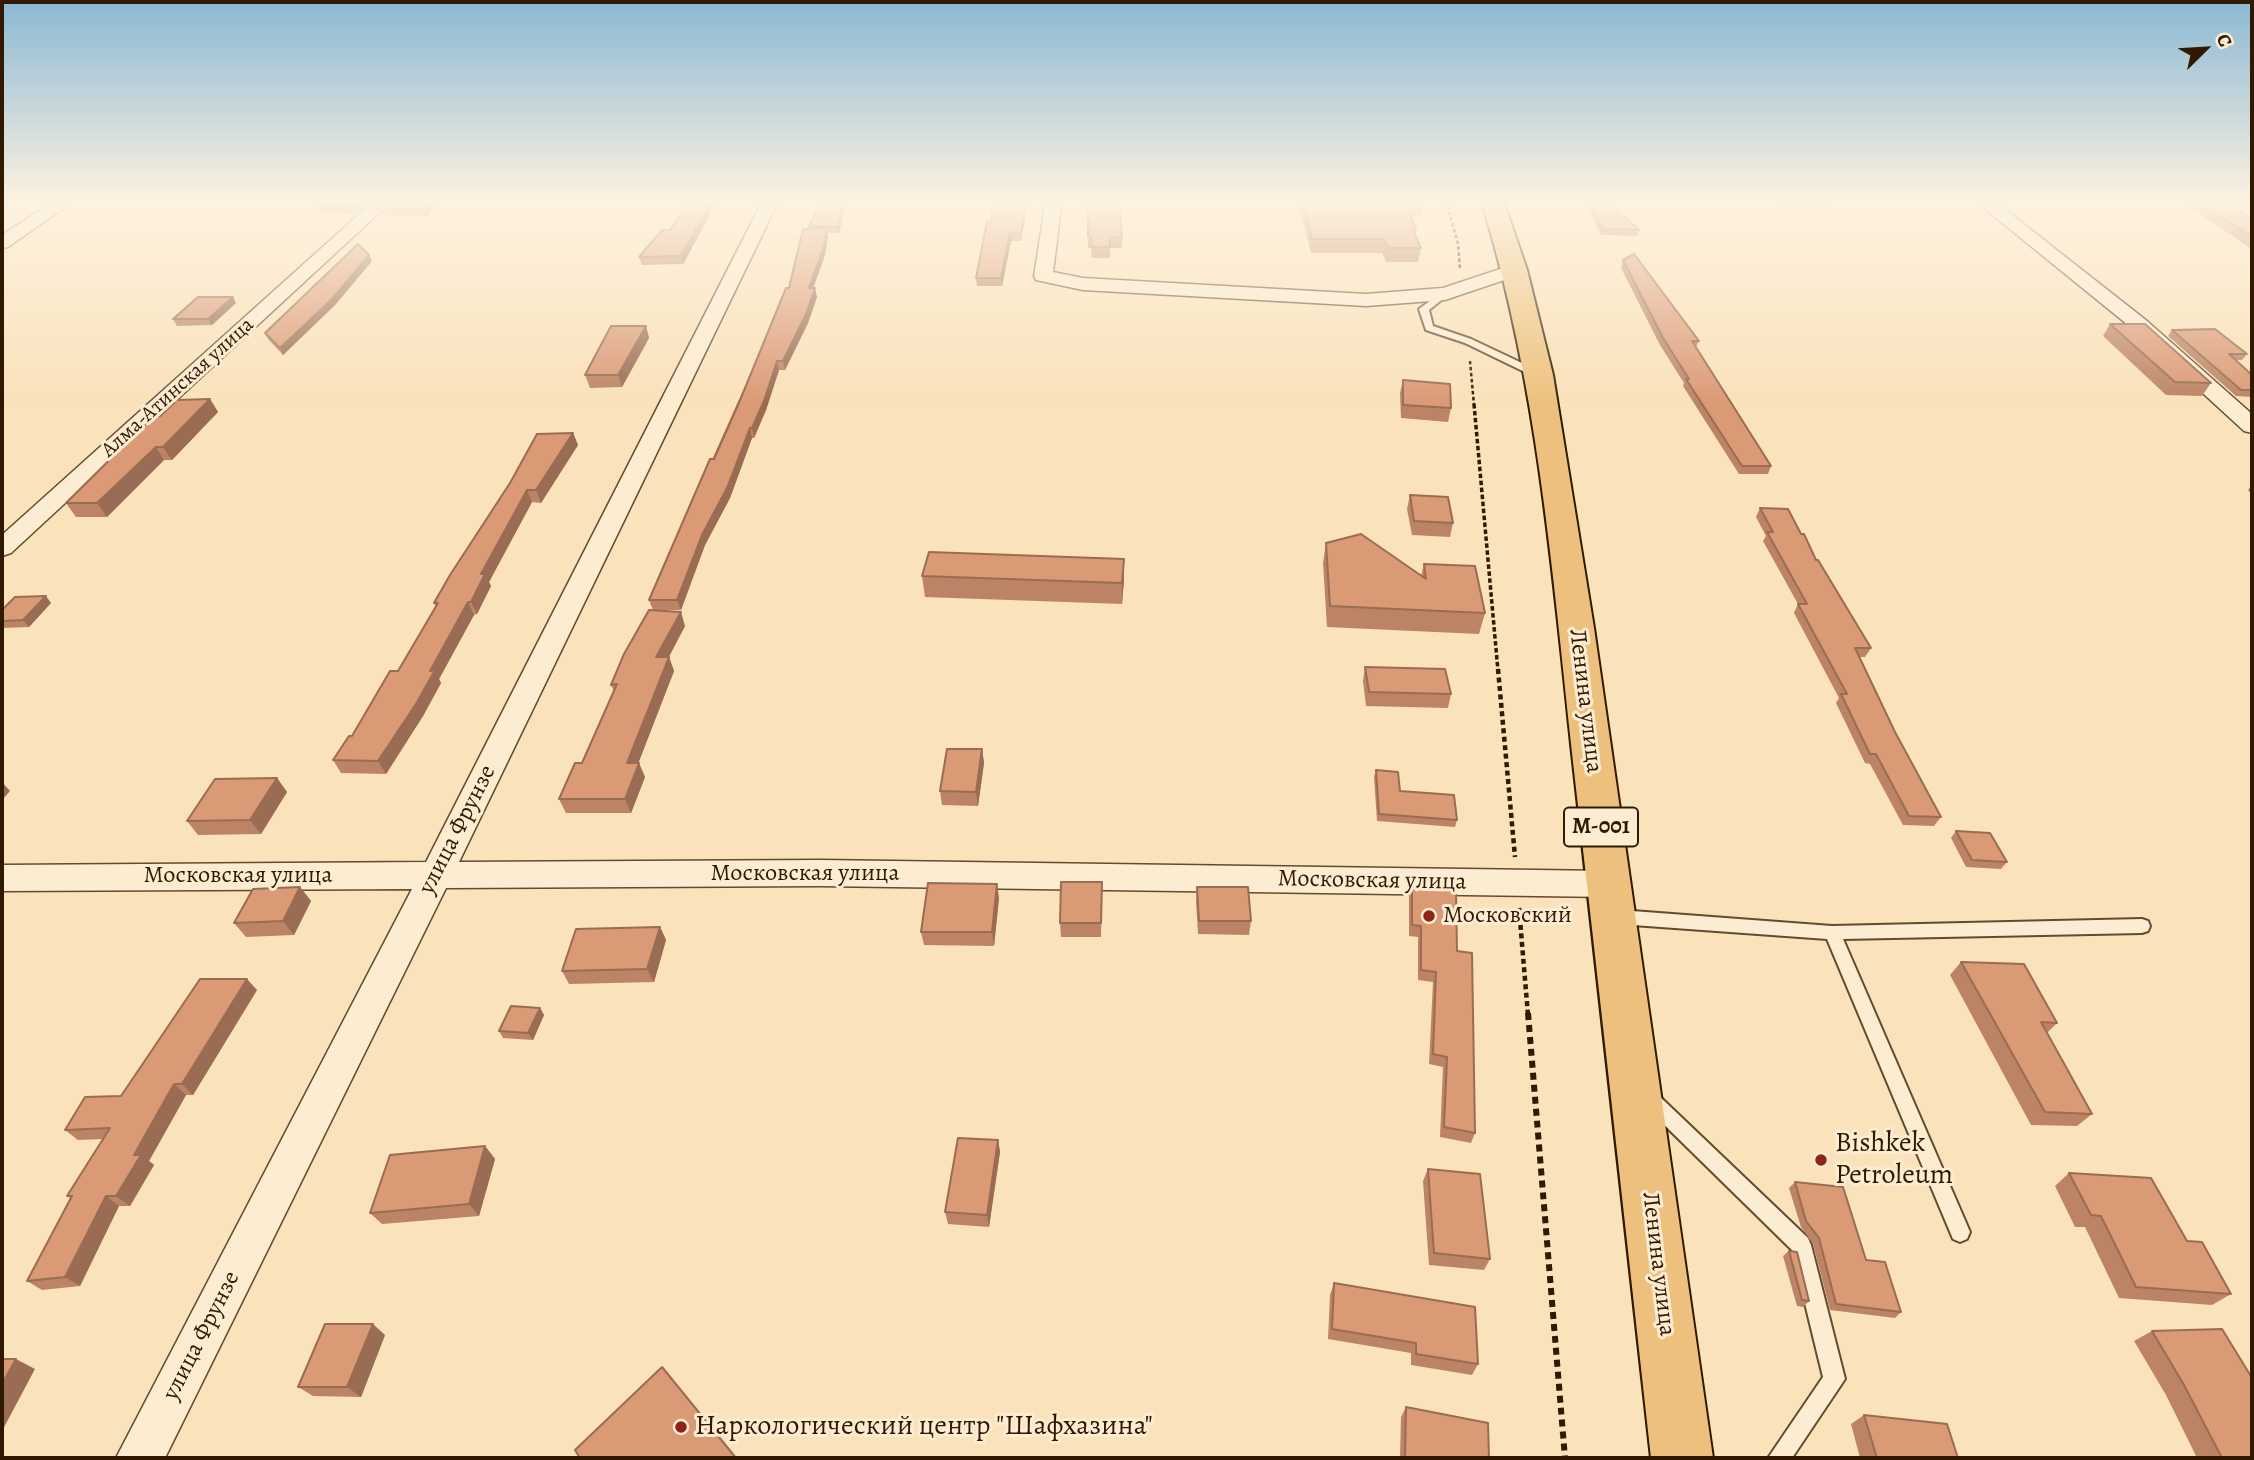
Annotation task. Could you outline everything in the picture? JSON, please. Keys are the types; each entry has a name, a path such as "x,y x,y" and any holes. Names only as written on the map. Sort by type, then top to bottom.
{"main road":[{"name":"Ленина улица","path":"1515,270 1539,375 1576,628 1682,1458"}],"street":[{"name":"Алма-Атинская улица","path":"2,548 310,268"},
{"name":"улица Фрунзе","path":"140,1458 436,875 737,268"},
{"path":"1044,268 1043,276 1083,284 1366,300 1454,291 1515,270"},
{"path":"2069,268 2140,325 2252,426"},
{"name":"Московская улица","path":"2,878 821,873 1517,883 1610,900"}],"lane":[{"path":"1454,291 1424,309 1429,328 1468,341 1539,375"},
{"path":"1610,900 1832,933 2142,926"},
{"path":"1832,933 1960,1232"},
{"path":"1635,1085 1801,1245 1834,1379 1779,1458"}],"path":[{"path":"1454,291 1456,268"},
{"path":"1468,341 1565,1458"}],"building":[{"path":"333,268 358,268 332,299 280,348 265,333"},
{"path":"794,268 816,268 809,288 815,288 806,314 783,361 777,361 764,401 750,428 727,488 702,535 677,600 649,600 710,459 714,459 741,398 786,288 789,288"},
{"path":"978,268 1003,268 1001,278 976,278"},
{"path":"1627,268 1645,268 1699,341 1692,341 1771,466 1742,466 1663,338"},
{"path":"198,297 233,297 208,319 173,319"},
{"path":"2110,324 2145,324 2211,383 2175,382"},
{"path":"611,326 646,326 618,375 585,375"},
{"path":"2215,329 2247,354 2229,354 2252,375 2252,390 2241,390 2172,330"},
{"path":"1403,380 1450,384 1451,408 1403,405"},
{"path":"210,399 163,447 156,447 97,503 66,503 154,416 160,416 177,400"},
{"path":"573,433 536,490 527,490 481,574 485,574 471,602 468,602 430,671 435,670 378,761 333,760 349,736 352,736 390,671 398,671 438,603 434,603 450,575 510,483 537,434"},
{"path":"1410,495 1448,497 1453,523 1414,521"},
{"path":"1760,508 1788,509 1816,560 1871,648 1855,648 1895,732 1941,817 1909,816 1876,754 1870,754 1841,694 1847,694 1798,604 1807,604 1767,532 1773,532"},
{"path":"1361,534 1426,579 1424,564 1475,566 1485,613 1330,606 1326,543"},
{"path":"929,552 1124,559 1122,583 922,576"},
{"path":"46,596 23,620 2,621 2,610 15,597"},
{"path":"649,610 681,612 656,657 669,657 627,763 639,763 625,799 559,799 575,763 582,763 617,684 611,685 624,654"},
{"path":"1365,667 1445,669 1451,694 1369,692"},
{"path":"947,749 982,749 976,792 940,791"},
{"path":"1376,770 1398,772 1400,791 1454,795 1457,820 1379,814"},
{"path":"277,778 250,820 187,821 215,779"},
{"path":"1956,831 1990,833 2007,862 1972,860"},
{"path":"1061,882 1102,882 1101,923 1060,923"},
{"path":"928,883 997,884 992,932 921,932"},
{"path":"1412,886 1456,891 1457,951 1472,953 1475,1133 1444,1127 1447,1057 1433,1054 1436,972 1421,970 1421,926 1412,925"},
{"path":"300,887 283,921 234,923 253,889"},
{"path":"1197,887 1248,887 1251,921 1199,921"},
{"path":"660,927 647,969 562,971 576,929"},
{"path":"1961,962 2024,964 2057,1023 2041,1022 2092,1114 2045,1112"},
{"path":"200,979 247,979 182,1084 174,1084 134,1155 141,1155 116,1196 106,1196 65,1277 27,1281 72,1196 67,1196 110,1128 65,1130 85,1097 121,1096"},
{"path":"511,1006 540,1008 528,1033 499,1031"},
{"path":"958,1138 998,1140 987,1215 945,1212"},
{"path":"485,1146 469,1204 370,1213 390,1155"},
{"path":"1428,1169 1480,1174 1490,1259 1434,1253"},
{"path":"2069,1173 2151,1178 2187,1241 2202,1242 2231,1294 2136,1287 2101,1216 2091,1215"},
{"path":"1795,1182 1843,1187 1866,1260 1885,1262 1901,1312 1836,1304 1819,1238 1806,1221"},
{"path":"1789,1251 1797,1252 1809,1301 1802,1300"},
{"path":"1334,1283 1475,1307 1478,1364 1416,1354 1416,1343 1332,1329"},
{"path":"325,1324 373,1324 347,1387 298,1387"},
{"path":"2222,1329 2252,1378 2252,1458 2222,1458 2152,1331"},
{"path":"2,1359 16,1359 2,1384"},
{"path":"662,1367 736,1458 580,1458 575,1450"},
{"path":"1406,1407 1488,1423 1489,1458 1405,1458"},
{"path":"1864,1415 1947,1424 1958,1458 1877,1458"}],"place":[{"name":"Московский","path":"1429,916"},
{"name":"Bishkek Petroleum","path":"1821,1160"},
{"name":"Наркологический центр \"Шафхазина\"","path":"681,1427"}]}
